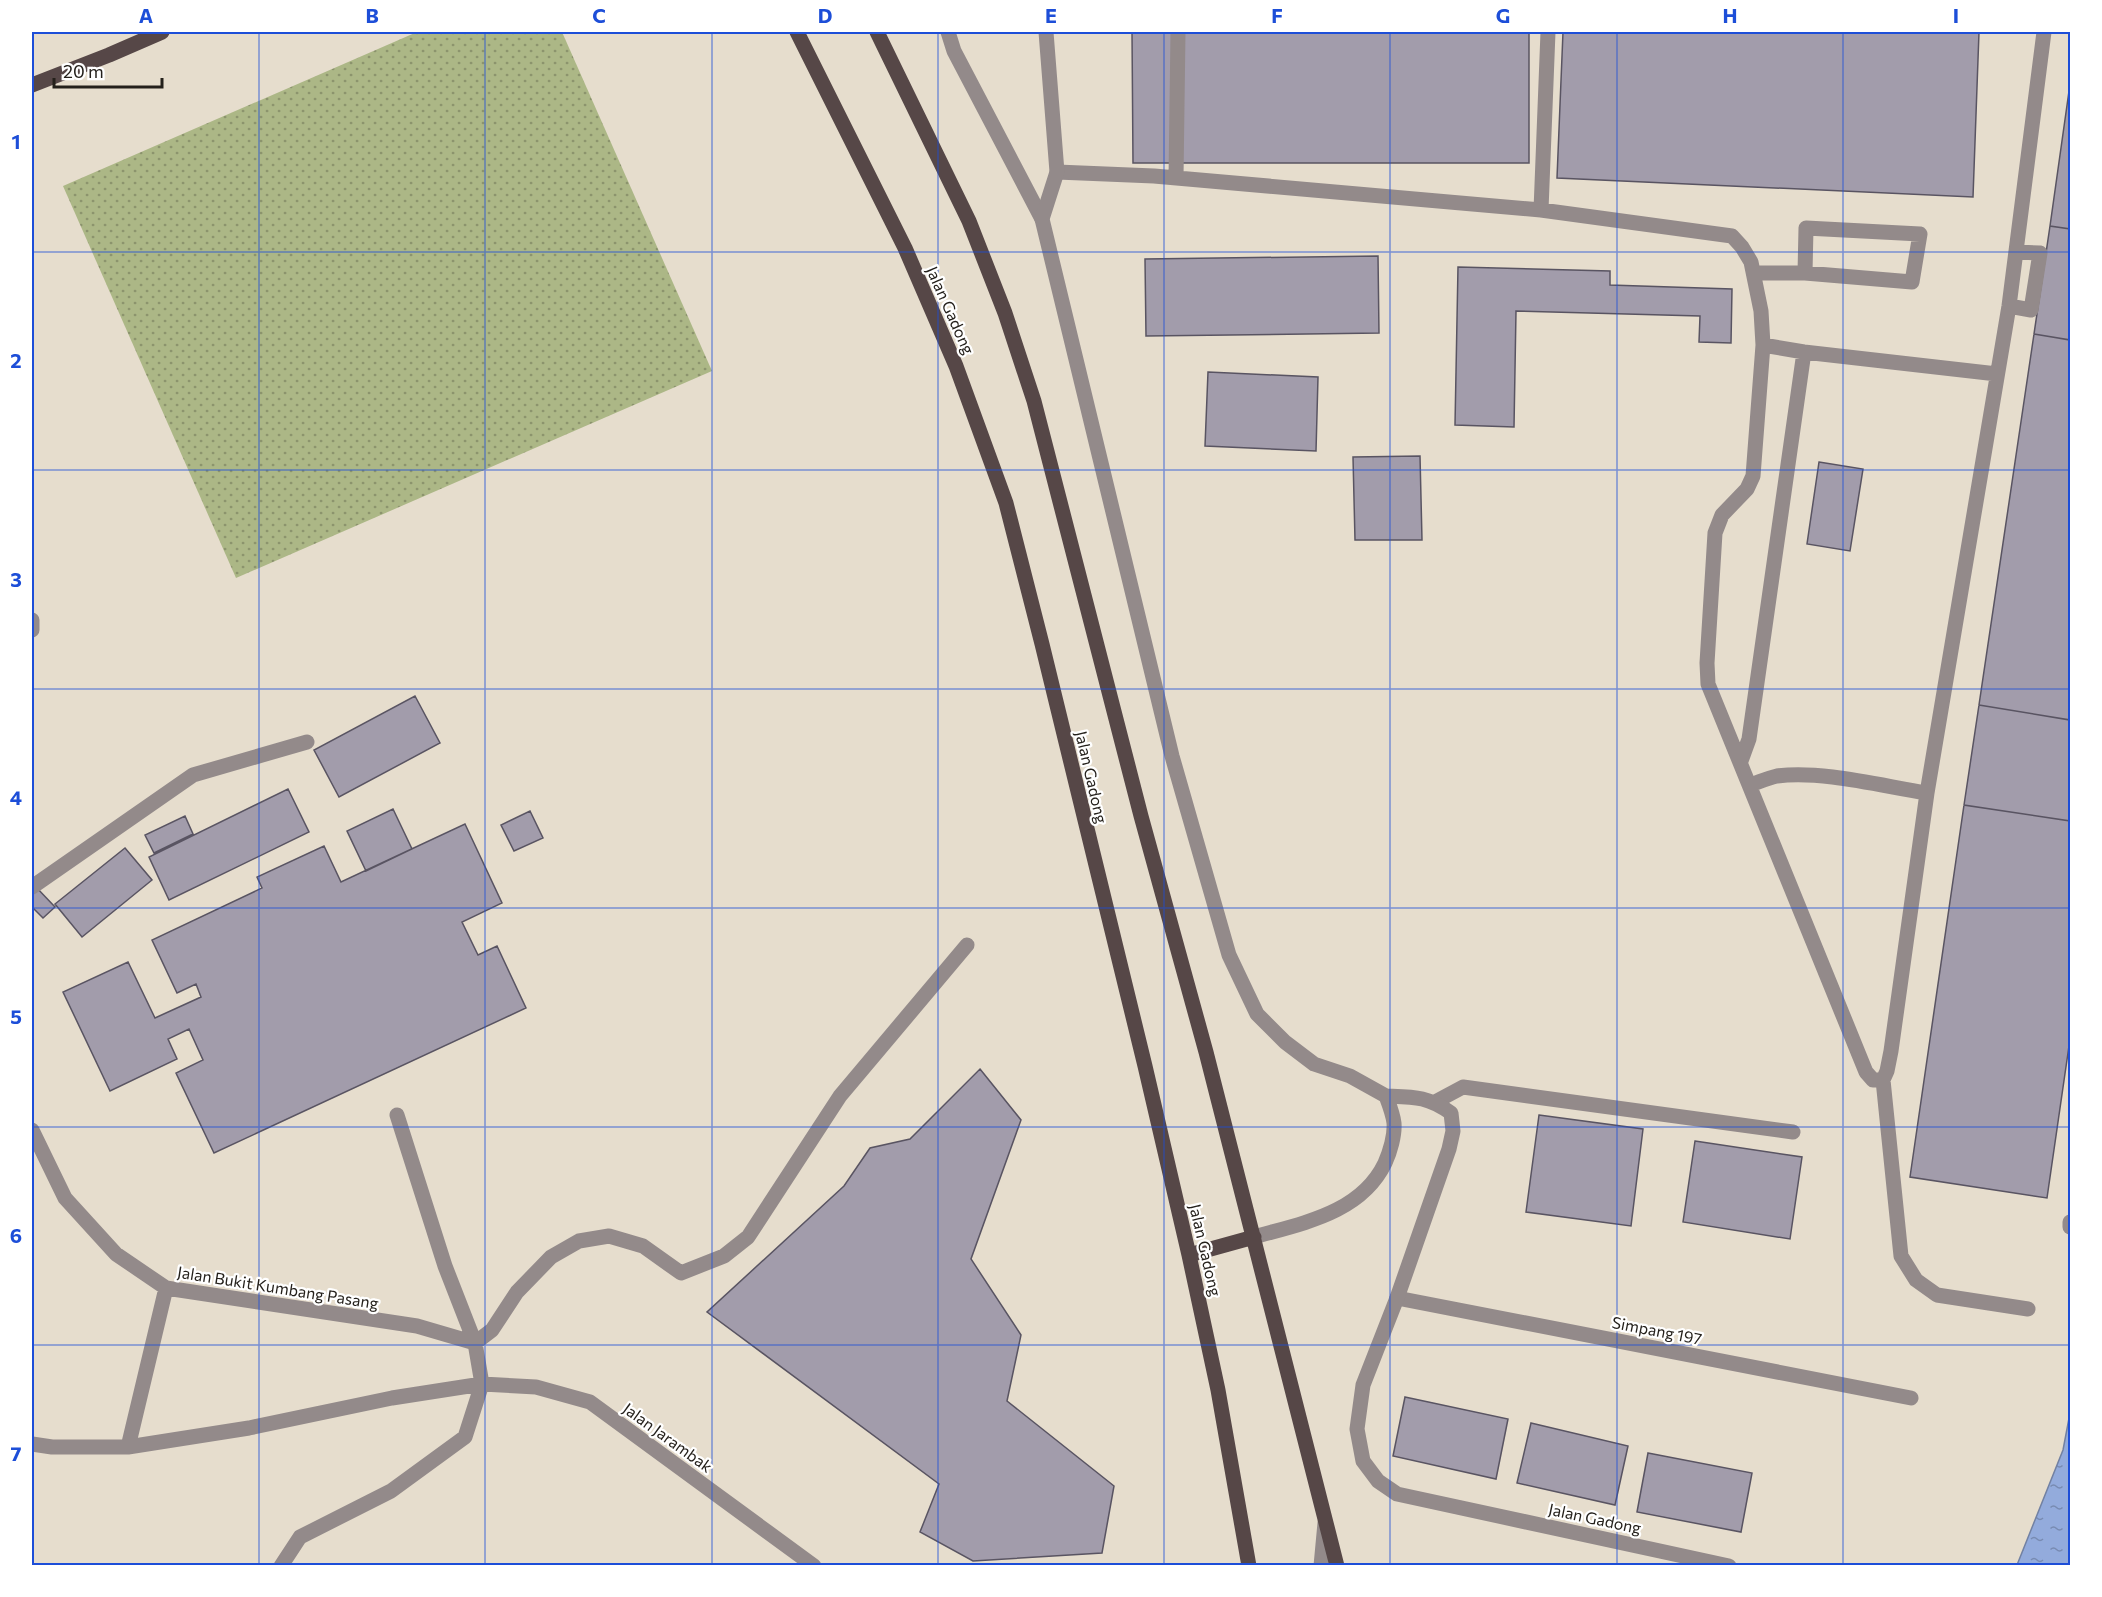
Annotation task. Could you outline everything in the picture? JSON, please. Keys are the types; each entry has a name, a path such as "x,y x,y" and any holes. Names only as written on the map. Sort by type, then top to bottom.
{"main road":[{"path":"32,85 109,56 162,32"},
{"name":"Jalan Gadong","path":"797,32 914,270 956,366 1006,503 1145,1066 1189,1256 1218,1390 1249,1566"},
{"path":"877,32 969,221 1005,313 1034,401 1254,1237 1337,1566"},
{"path":"1189,1256 1254,1237"}],"street":[{"path":"948,32 954,51 1042,219 1172,756 1229,955 1257,1014 1285,1042 1314,1064 1350,1076 1386,1096 1413,1097 1435,1102 1463,1087 1793,1132"},
{"path":"1042,219 1057,172 1046,32"},
{"path":"1176,178 1178,32"},
{"path":"1541,210 1548,32"},
{"path":"2028,1309 1937,1295 1916,1280 1901,1256 1883,1080 1891,1050 1927,793 2009,306 2044,32"},
{"path":"1057,172 1176,178 1541,210 1732,236 1751,262 1761,311 1763,345 1753,476 1748,489 1722,515 1715,533 1707,663 1708,684 1742,761 1866,1072 1873,1080 1883,1080"},
{"path":"1754,273 1805,273 1912,282 1920,234 1806,228 1805,273"},
{"path":"2009,306 2031,310 2040,253 2017,252"},
{"path":"1763,345 1997,375"},
{"path":"1742,761 1749,739 1804,352"},
{"path":"32,620 32,630"},
{"path":"32,887 193,775 307,742"},
{"path":"1750,785 1774,777 1795,774 1927,793"},
{"path":"475,1343 492,1330 517,1292 551,1257 579,1241 609,1236 643,1246 681,1273 724,1256 748,1237 840,1096 967,945"},
{"path":"1254,1237 1312,1221 1353,1201 1377,1178 1390,1153 1394,1123 1386,1096"},
{"name":"Jalan Gadong","path":"1435,1102 1451,1113 1453,1131 1435,1192 1363,1384 1357,1429 1363,1461 1378,1481 1397,1494 1729,1566"},
{"path":"281,1566 300,1537 391,1491 465,1437 482,1384 475,1343 445,1266 396,1114"},
{"path":"32,1130 65,1198 116,1254 165,1288"},
{"name":"Jalan Bukit Kumbang Pasang","path":"128,1447 165,1288 417,1326 475,1343"},
{"name":"Simpang 197","path":"1396,1298 1911,1398"},
{"path":"32,1444 52,1447 128,1447 249,1428 392,1398 482,1384"},
{"name":"Jalan Jarambak","path":"482,1384 536,1387 590,1402 814,1566"},
{"path":"1321,1566 1326,1520"}],"green space":[{"path":"417,32 562,32 712,371 236,578 63,186"}],"water":[{"path":"2070,1413 2070,1565 2017,1565 2063,1450"}],"building":[{"path":"1132,32 1529,32 1529,163 1133,163"},
{"path":"1563,32 1979,32 1973,197 1557,178"},
{"path":"2070,84 2070,229 2050,226"},
{"path":"2050,226 2070,229 2070,340 2034,334"},
{"path":"1378,256 1379,333 1146,336 1145,259"},
{"path":"1458,267 1610,271 1610,285 1732,289 1731,343 1699,342 1700,316 1516,311 1514,427 1455,425"},
{"path":"2034,334 2070,340 2070,720 1979,705"},
{"path":"1208,372 1318,377 1316,451 1205,446"},
{"path":"1420,456 1422,540 1355,540 1353,457"},
{"path":"1819,462 1863,469 1850,551 1807,544"},
{"path":"415,696 440,743 339,797 314,750"},
{"path":"1979,705 2070,720 2070,821 1964,805"},
{"path":"288,789 309,832 169,900 149,857"},
{"path":"1964,805 2070,821 2070,1039 2047,1198 1910,1177"},
{"path":"393,809 412,849 366,871 347,831"},
{"path":"530,811 543,838 514,851 501,825"},
{"path":"185,816 193,834 154,853 145,835"},
{"path":"465,824 502,903 462,922 478,955 497,946 526,1008 214,1153 176,1073 203,1060 189,1029 168,1039 177,1059 110,1091 63,992 128,962 155,1018 201,997 196,984 177,993 152,940 262,888 257,877 324,846 341,882"},
{"path":"125,848 152,880 82,937 55,904"},
{"path":"35,886 55,907 43,918 32,907 32,889"},
{"path":"980,1069 1021,1120 971,1259 1021,1335 1007,1401 1114,1486 1102,1553 973,1561 920,1532 939,1484 707,1312 844,1186 870,1148 910,1139"},
{"path":"1539,1115 1643,1129 1631,1226 1526,1212"},
{"path":"1695,1141 1802,1157 1790,1239 1683,1222"},
{"path":"1405,1397 1508,1419 1496,1479 1393,1456"},
{"path":"1531,1423 1628,1446 1615,1505 1517,1483"},
{"path":"1648,1453 1752,1473 1741,1532 1637,1512"}]}
